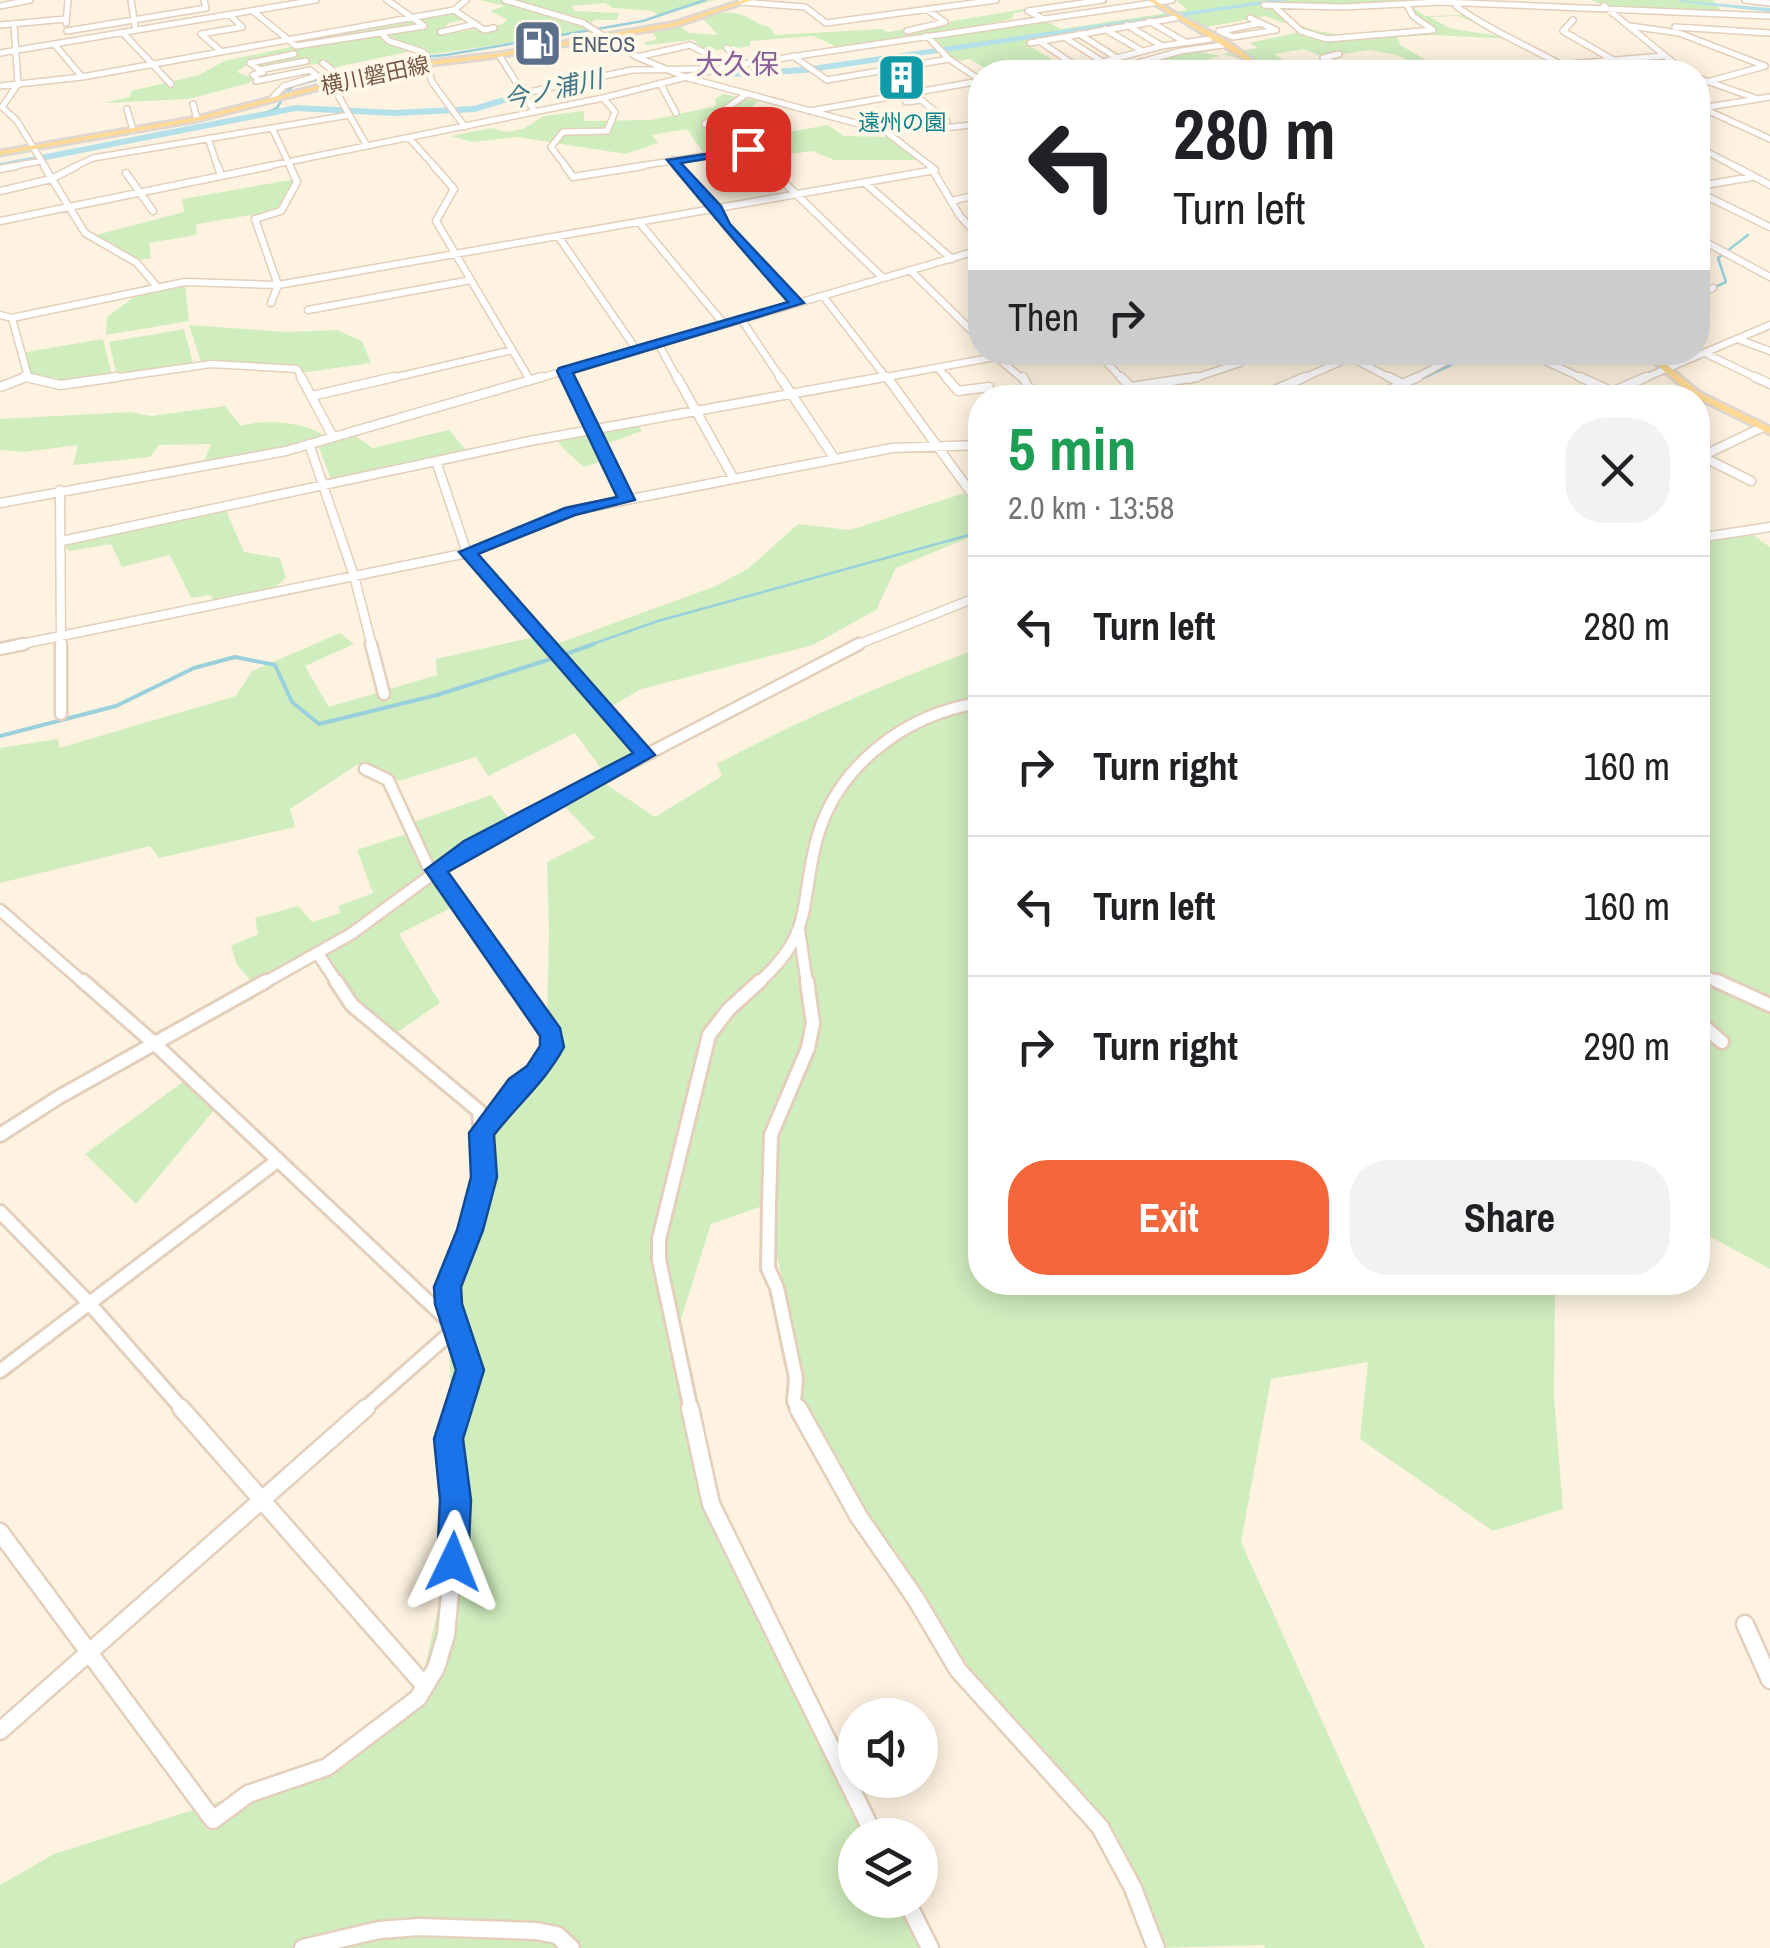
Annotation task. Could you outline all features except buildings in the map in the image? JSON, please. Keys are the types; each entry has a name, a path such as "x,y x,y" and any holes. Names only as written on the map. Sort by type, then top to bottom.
{"main road":[{"name":"横川磐田線","path":"0,154 38,156 331,84 341,76 425,59 498,56 677,24 745,1"},
{"path":"1152,1 1201,34 1250,60"},
{"path":"1662,367 1685,385"},
{"path":"1710,401 1766,429"}],"street":[{"path":"0,6 19,6 30,0"},
{"path":"68,0 69,42"},
{"path":"131,0 136,31"},
{"path":"67,31 206,8 204,0"},
{"path":"0,53 253,11 279,3 316,0"},
{"path":"253,11 296,46 424,26 387,0"},
{"path":"0,86 82,77 454,10 466,0"},
{"path":"505,0 593,29 637,57 685,77 806,112 886,131 968,126"},
{"path":"883,0 896,13"},
{"path":"745,1 804,7 826,23 996,0"},
{"path":"1042,18 1028,11 1103,0"},
{"path":"0,221 603,98 743,63 1172,0"},
{"path":"1591,0 1605,6 1668,60"},
{"path":"1713,0 1723,13"},
{"path":"1744,0 1770,2"},
{"path":"1446,1 1468,11 1480,24 1516,38 1553,60"},
{"path":"1264,6 1446,1 1770,16"},
{"path":"1276,8 1301,31 1327,39 1433,30 1414,16 1406,4"},
{"path":"877,44 880,38 945,22 926,9"},
{"path":"196,10 200,20"},
{"path":"454,10 484,30 494,28"},
{"path":"222,52 201,34 242,27 230,15"},
{"path":"1030,43 1172,16"},
{"path":"0,25 66,18"},
{"path":"1220,31 1233,37 1276,30 1250,18"},
{"path":"1573,20 1562,31 1612,60 1662,56"},
{"path":"1150,22 1186,42"},
{"path":"14,24 18,84 2,107 38,156 85,233 138,263 158,288"},
{"path":"441,32 476,24"},
{"path":"1201,34 1261,24"},
{"path":"1127,25 1162,46"},
{"path":"1630,26 1770,33"},
{"path":"1630,26 1679,34 1768,66"},
{"path":"1105,29 1142,52"},
{"path":"122,33 171,84"},
{"path":"382,34 388,41 425,59 432,82 465,126"},
{"path":"1078,34 1117,58"},
{"path":"927,36 968,71"},
{"path":"1064,37 1100,60"},
{"path":"1110,60 1162,46 1210,39"},
{"path":"1039,41 1068,60"},
{"path":"55,45 82,77"},
{"path":"637,57 690,45 707,54"},
{"path":"1150,60 1223,46"},
{"path":"727,48 743,63"},
{"path":"1327,60 1322,58 1339,54"},
{"path":"259,70 302,62 292,55 250,63 259,70 263,72 253,75 259,80"},
{"path":"794,56 827,80 946,55"},
{"path":"498,56 511,69 521,96 534,112"},
{"path":"323,63 341,76"},
{"path":"1710,81 1768,66"},
{"path":"521,96 573,78 665,69 710,70"},
{"path":"310,70 316,76 284,86 274,98 256,81 259,80 310,70"},
{"path":"1752,70 1770,76"},
{"path":"105,73 112,81"},
{"path":"806,112 968,82"},
{"path":"660,83 676,113"},
{"path":"1710,83 1765,99"},
{"path":"331,84 367,146"},
{"path":"746,95 704,124 729,133 748,149 883,278"},
{"path":"603,98 615,112 607,131 563,132 551,148 574,177 748,149"},
{"path":"1710,107 1765,99"},
{"path":"849,104 855,110 921,100 947,121 886,131"},
{"path":"193,104 197,119"},
{"path":"126,109 133,130"},
{"path":"0,192 51,178 92,158 348,112"},
{"path":"1710,112 1770,139"},
{"path":"864,118 874,127"},
{"path":"271,303 278,285 255,219 280,211 298,182 272,128"},
{"path":"886,131 935,170 968,223"},
{"path":"208,138 221,176"},
{"path":"409,138 454,189 436,217 530,380"},
{"path":"1710,154 1770,184"},
{"path":"0,169 38,156"},
{"path":"672,160 717,208 725,226 797,303"},
{"path":"0,315 12,318 185,282 278,285 935,170"},
{"path":"126,173 154,211"},
{"path":"1710,186 1754,177"},
{"path":"865,182 952,258"},
{"path":"1710,195 1769,225"},
{"path":"952,202 968,197"},
{"path":"639,222 724,324"},
{"path":"558,236 636,349"},
{"path":"1710,244 1770,277"},
{"path":"0,504 308,444 968,253"},
{"path":"910,270 968,327"},
{"path":"308,310 471,280"},
{"path":"824,296 968,487"},
{"path":"12,318 26,378"},
{"path":"741,319 835,459"},
{"path":"1710,353 1770,325"},
{"path":"1740,340 1770,351"},
{"path":"658,343 734,479"},
{"path":"312,396 512,350"},
{"path":"1710,355 1770,384"},
{"path":"62,541 436,461 968,361"},
{"path":"0,387 26,378 60,385 211,364 291,368 299,370 333,437"},
{"path":"1009,365 1021,373 1027,385"},
{"path":"1110,365 1129,385"},
{"path":"1146,385 1185,380 1234,365"},
{"path":"1287,385 1334,365"},
{"path":"1365,365 1404,384 1445,365"},
{"path":"1554,365 1599,385"},
{"path":"1624,385 1669,365"},
{"path":"938,368 958,391 968,390"},
{"path":"564,371 626,500"},
{"path":"1710,453 1766,429"},
{"path":"308,444 354,576 384,694"},
{"path":"0,649 467,552 570,511 892,448 968,445"},
{"path":"436,461 467,552 645,755"},
{"path":"1710,462 1751,480"},
{"path":"60,490 61,714"},
{"path":"1710,536 1770,527"},
{"path":"0,1136 58,1097 318,954 472,846 890,629 968,600"},
{"path":"968,705 939,709 907,726 846,780 818,835 800,930 813,1023 808,1048 771,1135 768,1268 777,1288 796,1378 794,1400 860,1517 958,1670 1100,1827 1132,1888 1156,1948"},
{"path":"365,769 388,780 433,872 551,1034 552,1047 546,1060 517,1086 482,1133"},
{"path":"0,910 155,1044 456,1328"},
{"path":"800,930 783,958 724,1011 709,1035 663,1218 658,1260 711,1504 866,1818"},
{"path":"0,1532 213,1820 248,1794 327,1766 418,1698 425,1686 446,1635 456,1500 448,1439 470,1370 448,1287 470,1230 484,1177 479,1111 352,1006 318,954"},
{"path":"1710,978 1770,1004"},
{"path":"1710,1032 1722,1042"},
{"path":"0,1370 277,1161"},
{"path":"0,1212 89,1303 425,1686"},
{"path":"0,1731 456,1328"},
{"path":"1745,1624 1770,1680"},
{"path":"915,1918 930,1948"},
{"path":"304,1948 379,1930 420,1927 536,1931 557,1935 571,1948"}],"green space":[{"path":"479,0 714,0 659,16 653,11 613,8 605,3 571,6 574,11 619,13 617,20 594,20 588,26 595,30 424,55 411,51 337,67 316,64 265,70 250,62 237,72 252,78 250,83 188,99 103,103 130,97 131,91 199,75 224,61 295,46 287,40 454,10 468,19 449,23 442,31 461,32 503,24 507,19 490,11 505,6"},
{"path":"1077,0 1101,0 1014,13 1011,19 960,30 1044,20 1061,29 1187,10 1176,0 1397,0 1400,4 1278,8 1293,22 1283,23 1265,16 1197,29 1178,16 1025,43 1053,60 954,62 927,36 837,47 813,36 750,41 750,46 720,50 690,45 698,42 693,40 647,45 643,43 657,39 653,33 625,34 678,25 689,33 718,35 703,19 730,13 767,27 775,35 882,29 888,32"},
{"path":"1591,0 1713,0 1723,13 1605,6"},
{"path":"1408,4 1425,16 1470,15 1477,23 1457,16 1430,17 1449,28 1516,39 1398,37 1400,45 1426,60 1408,60 1370,50 1324,57 1303,49 1275,54 1283,60 1243,60 1222,54 1258,48 1249,43 1299,32 1294,23 1345,35 1432,30 1413,15"},
{"path":"1194,51 1221,56 1166,60 1162,56"},
{"path":"723,94 758,101 752,107 790,121 778,129 752,114 732,111 703,121 743,140 828,125 844,136 895,137 923,160 834,160 812,151 764,158 747,148 705,155 687,129 652,135 658,143 626,154 517,137 472,142 451,136 492,128 506,132 523,129 544,116 583,111 585,121 651,120 716,106 715,99"},
{"path":"296,179 276,211 197,224 196,235 149,243 151,258 135,261 92,236 184,212 182,199"},
{"path":"185,285 189,321 106,335 107,317 134,297"},
{"path":"189,325 287,332 337,330 362,341 371,363 307,372 202,365"},
{"path":"184,329 194,366 117,376 109,342"},
{"path":"103,339 113,379 66,387 26,377 21,353"},
{"path":"225,406 241,426 283,423 324,435 292,449 204,461 211,444 159,445 150,457 73,465 78,445 24,452 0,450 0,419 131,412 151,416"},
{"path":"638,424 642,431 604,445 599,462 584,467 555,437"},
{"path":"449,430 466,450 331,479 318,445 352,434 373,448"},
{"path":"968,492 968,538 896,568 876,610 813,645 641,689 605,710 548,647 716,586 749,568 798,524 850,530"},
{"path":"224,506 244,552 280,558 286,578 267,594 217,604 210,595 191,598 170,555 122,567 111,544 69,551 62,541"},
{"path":"1753,535 1770,547 1770,1269 1710,1236 1710,539"},
{"path":"340,633 354,644 305,666 329,707 437,675 436,659 535,637 641,750 603,771 575,733 488,776 476,757 399,781 358,764 290,809 295,827 159,858 150,846 0,883 0,748 58,739 59,748 236,696 252,671"},
{"path":"968,653 968,1295 1555,1295 1554,1396 1563,1509 1493,1531 1360,1439 1368,1362 1271,1379 1241,1542 1425,1948 1156,1948 1112,1849 934,1629 808,1427 768,1204 711,1224 675,1338 711,1499 838,1761 838,1798 856,1798 866,1818 838,1818 838,1918 916,1918 930,1948 0,1948 0,1885 54,1854 291,1779 418,1698 454,1537 448,1287 481,1126 546,1061 547,862 595,838 564,806 606,784 655,817 722,776 717,764 846,701"},
{"path":"491,795 513,824 435,870 411,823"},
{"path":"412,832 431,873 463,902 399,934 440,1003 390,1037 352,1005 320,957 257,988 237,965 231,946 258,934 255,918 298,906 312,922 340,913 338,906 373,893 357,850"},
{"path":"184,1081 214,1110 136,1204 85,1154"}],"waterway":[{"path":"283,95 293,86 392,60 446,55 643,21 705,0"},
{"name":"今ノ浦川","path":"691,70 729,74 805,70 1286,0"},
{"name":"今ノ浦川","path":"1681,0 1770,10"},
{"name":"今ノ浦川","path":"0,166 296,108 395,113 475,109 569,80 612,75"},
{"name":"今ノ浦川","path":"261,115 277,108 283,98"},
{"path":"1710,289 1726,282 1718,258 1748,235"},
{"path":"1419,380 1451,365"},
{"path":"587,646 658,621 968,535"},
{"path":"563,655 594,644"},
{"path":"0,736 116,706 194,668 235,657 275,665 292,702 319,724 437,695 554,658"}],"place":[{"name":"ENEOS","path":"537,44"},
{"name":"遠州の園","path":"902,78"}],"district":[{"name":"大久保","path":"737,64"}],"route":[{"path":"453,1562 456,1500 448,1439 470,1370 448,1304 448,1287 470,1230 484,1177 482,1133 517,1086 536,1073 552,1047 551,1034 436,870 472,846 645,755 467,552 570,511 626,500 564,371 797,303 725,226 717,208 672,160 748,149"}]}
